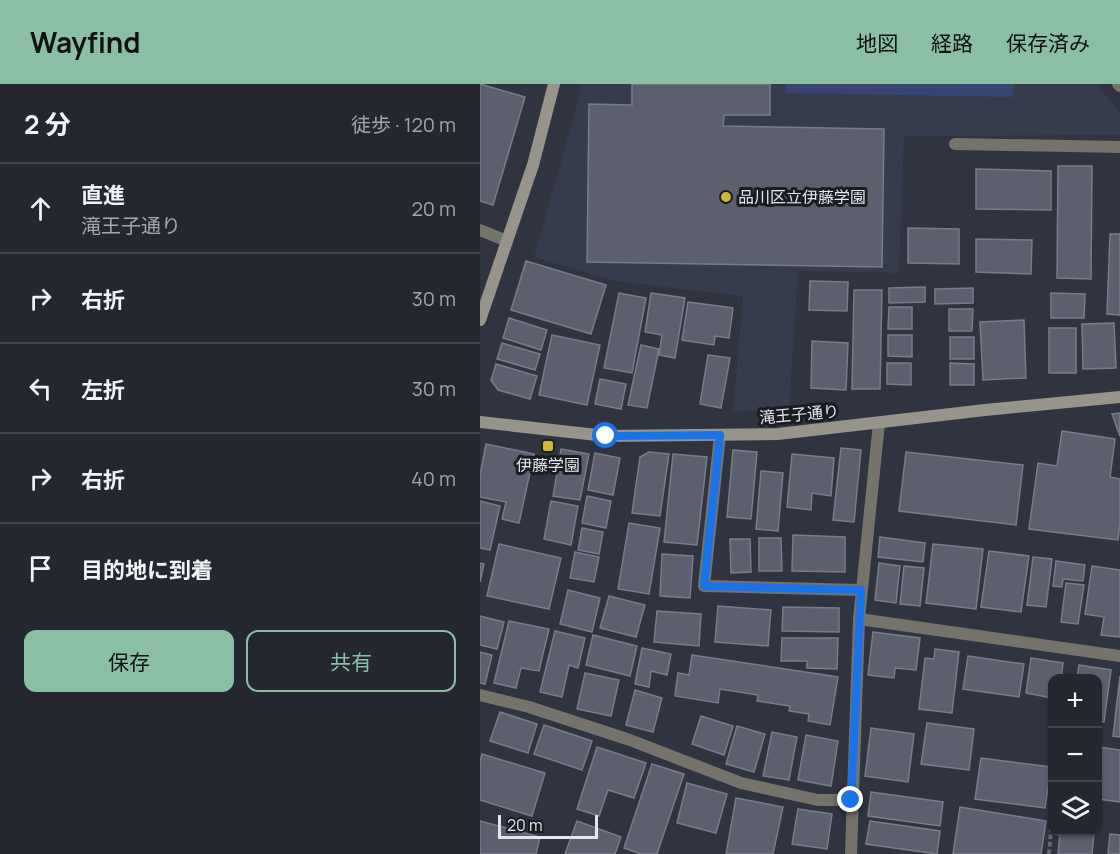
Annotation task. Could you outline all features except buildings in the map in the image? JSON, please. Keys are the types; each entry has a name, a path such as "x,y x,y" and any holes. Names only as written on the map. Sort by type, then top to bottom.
{"street":[{"path":"480,321 533,165 554,84"},
{"path":"956,144 1120,147"},
{"path":"480,230 507,241"},
{"name":"滝王子通り","path":"480,422 606,436 796,433 985,410 1120,397"},
{"path":"851,854 851,800 859,619 879,423"},
{"path":"720,435 704,586 861,590"},
{"path":"859,619 1120,656"},
{"path":"480,695 530,707 741,783 818,800 851,800"}],"path":[{"path":"1049,854 1051,836"}],"shaded area":[{"name":"品川区立伊藤学園","path":"581,84 1096,84 1120,112 1120,135 904,136 899,273 798,271 789,410 733,411 743,296 614,281 534,257"},
{"path":"786,84 1013,84 1013,97 785,93"}],"place":[{"name":"品川区立伊藤学園","path":"726,197"},
{"name":"伊藤学園","path":"548,446"}],"route":[{"path":"606,436 720,435 704,586 861,590 851,800"}]}
